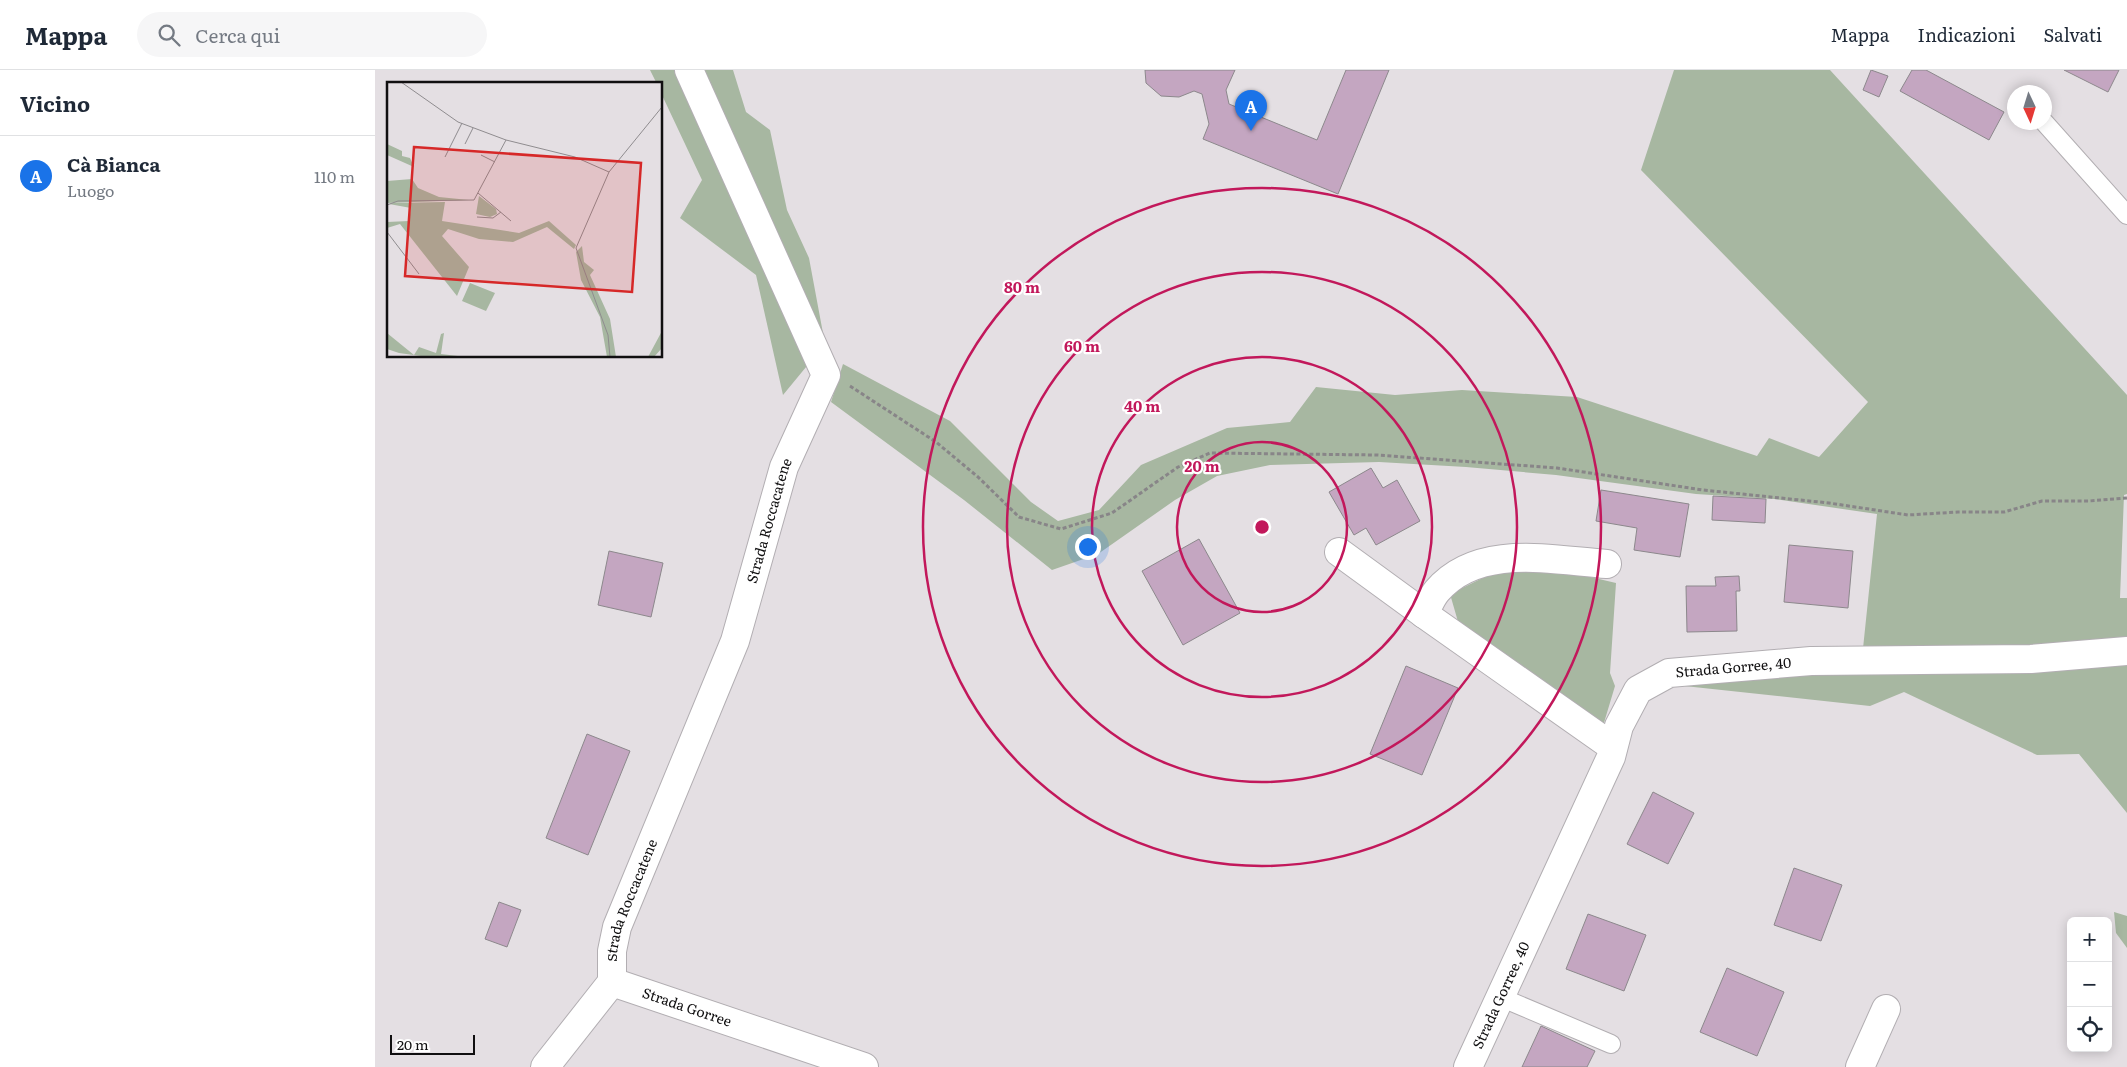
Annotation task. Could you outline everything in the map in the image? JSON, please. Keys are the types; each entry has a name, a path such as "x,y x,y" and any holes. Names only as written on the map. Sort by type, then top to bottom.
{"street":[{"path":"689,70 826,374"},
{"name":"Strada Roccacatene","path":"611,982 612,951 617,927 735,641 784,467 826,374"},
{"path":"1339,552 1613,747"},
{"path":"1424,614 1436,592 1454,575 1481,562 1513,558 1607,564"},
{"name":"Strada Gorree, 40","path":"1468,1067 1611,757 1619,726 1639,690 1669,673 1811,661 2031,659 2127,651"},
{"path":"545,1067 611,982"},
{"name":"Strada Gorree","path":"611,982 864,1067"},
{"path":"1860,1067 1886,1010"}],"lane":[{"path":"2051,130 2127,215"},
{"path":"1500,997 1611,1044"}],"path":[{"path":"826,374 850,386 936,442 978,477 1019,518 1061,529 1112,513 1179,467 1210,453 1377,455 1557,468 1703,490 1829,503 1908,515 2004,512 2042,501 2089,501 2127,498"}],"green space":[{"path":"650,70 733,70 746,112 770,130 787,210 809,258 825,344 783,395 756,275 680,218 702,180 663,97 663,82 656,82"},
{"path":"1674,70 1830,70 2127,395 2127,494 2124,495 2120,598 2127,598 2127,646 1862,658 1877,514 1774,499 1696,494 1556,475 1466,467 1379,462 1270,465 1217,476 1175,500 1098,554 1052,570 964,500 831,402 843,364 950,421 1031,502 1058,521 1099,510 1141,465 1227,428 1290,422 1316,387 1395,395 1462,390 1577,397 1757,456 1769,438 1819,457 1868,402 1641,170"},
{"path":"1505,567 1569,572 1616,583 1610,673 1615,686 1603,726 1461,632 1450,594"},
{"path":"2127,658 2127,813 2079,754 2037,755 1904,692 1870,706 1675,685 1684,678"},
{"path":"2114,912 2127,916 2127,948 2116,933"}],"building":[{"path":"1145,70 1235,70 1226,90 1229,104 1317,140 1346,70 1389,70 1338,194 1203,139 1209,124 1202,94 1194,91 1179,97 1161,96 1146,83"},
{"path":"1871,70 1888,76 1879,97 1863,90"},
{"path":"1912,70 1926,70 2004,112 1989,140 1900,91"},
{"path":"2064,70 2119,70 2108,92"},
{"path":"1371,468 1383,488 1397,480 1420,521 1376,545 1366,528 1354,535 1329,492"},
{"path":"1601,490 1689,504 1680,557 1634,550 1637,528 1596,521"},
{"path":"1713,496 1766,499 1765,523 1712,520"},
{"path":"1199,539 1240,613 1183,645 1142,571"},
{"path":"1789,545 1853,551 1848,608 1784,602"},
{"path":"609,551 663,563 651,617 598,605"},
{"path":"1739,576 1740,591 1736,591 1737,631 1687,632 1686,586 1716,586 1715,577"},
{"path":"1406,666 1458,688 1422,775 1370,754"},
{"path":"587,734 630,751 588,855 546,838"},
{"path":"1653,792 1694,813 1668,864 1627,844"},
{"path":"1794,868 1842,885 1821,941 1774,925"},
{"path":"499,902 521,910 507,947 485,939"},
{"path":"1588,914 1646,935 1624,991 1566,969"},
{"path":"1727,968 1784,992 1757,1056 1700,1032"},
{"path":"1541,1026 1595,1051 1587,1067 1522,1067"}],"place":[{"name":"Cà Bianca","path":"1251,131"}]}
